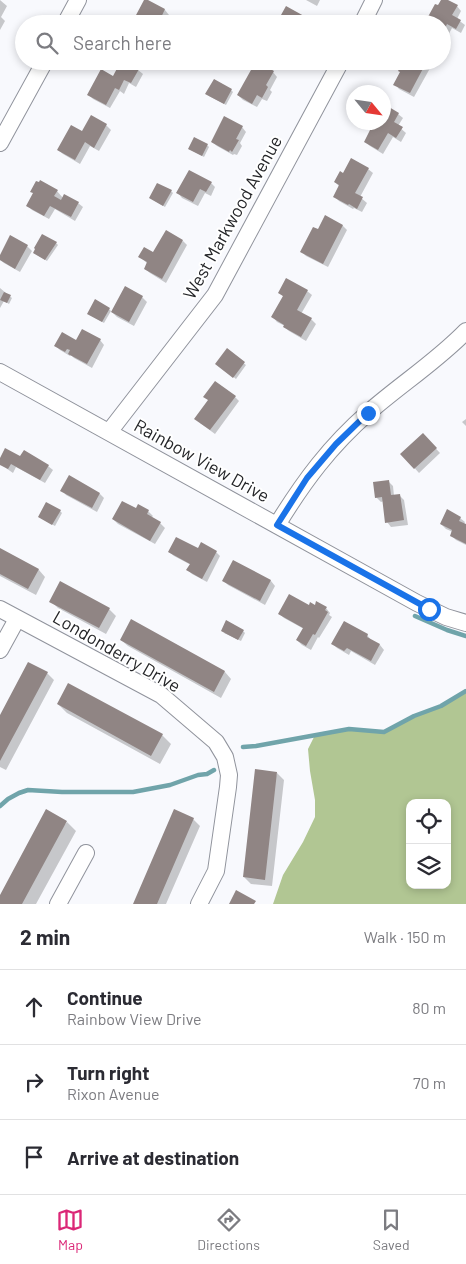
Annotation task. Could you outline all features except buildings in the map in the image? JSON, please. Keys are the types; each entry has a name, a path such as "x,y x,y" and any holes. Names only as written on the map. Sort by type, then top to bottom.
{"street":[{"path":"70,15 78,0"},
{"path":"366,15 374,0"},
{"path":"0,143 40,70"},
{"name":"West Markwood Avenue","path":"109,432 216,295 336,70"},
{"path":"277,525 307,478 348,432 452,345 466,330"},
{"name":"Rainbow View Drive","path":"0,372 417,603 446,617 466,623"},
{"name":"Londonderry Drive","path":"0,609 160,695 211,737 219,746 228,769 228,787 216,872 198,904"},
{"path":"0,650 18,619"},
{"path":"62,903 86,853"}],"green space":[{"path":"466,691 466,904 273,904 283,875 303,842 315,817 315,800 308,749 315,735 349,729 384,732 414,716 441,706"}],"waterway":[{"path":"415,616 466,636"},
{"path":"243,747 349,729 384,732 414,716 441,706 466,691"},
{"path":"0,806 8,799 28,790 133,792 170,785 198,775 207,774 214,770"}],"route":[{"path":"368,413 323,458 307,478 277,525 429,609"}]}
